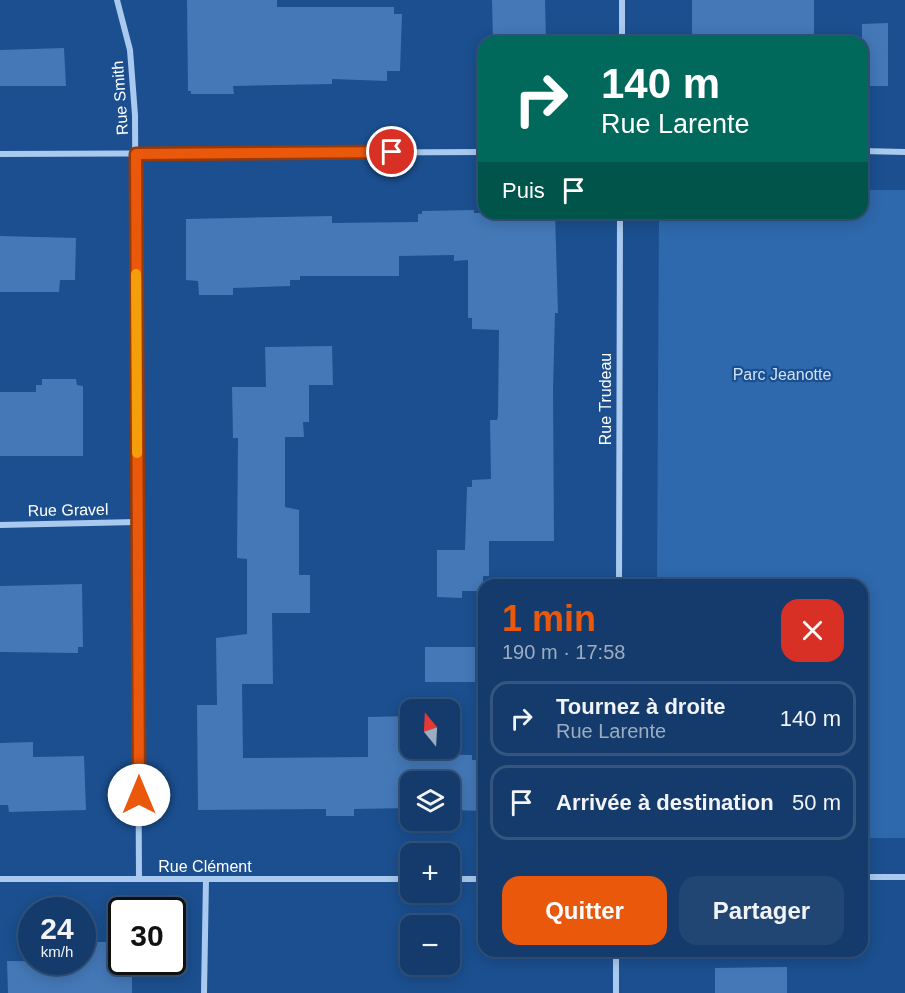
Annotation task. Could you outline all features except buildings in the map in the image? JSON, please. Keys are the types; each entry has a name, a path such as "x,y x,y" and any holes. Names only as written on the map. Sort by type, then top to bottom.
{"street":[{"name":"Rue Smith","path":"117,0 130,50 133,73 136,154 139,879"},
{"path":"622,0 622,36"},
{"path":"868,151 905,152"},
{"path":"0,154 478,152"},
{"name":"Rue Trudeau","path":"619,579 620,219"},
{"name":"Rue Gravel","path":"0,525 137,522"},
{"path":"868,877 905,877"},
{"name":"Rue Clément","path":"0,879 400,879"},
{"path":"204,993 206,879"},
{"path":"460,879 478,879"},
{"path":"616,957 616,993"}],"green space":[{"name":"Parc Jeanotte","path":"868,190 905,190 905,838 868,838 868,579 657,579 659,219 868,219"}],"slow traffic":[{"path":"136,274 137,453"}],"route":[{"path":"139,795 136,154 392,152"}]}
